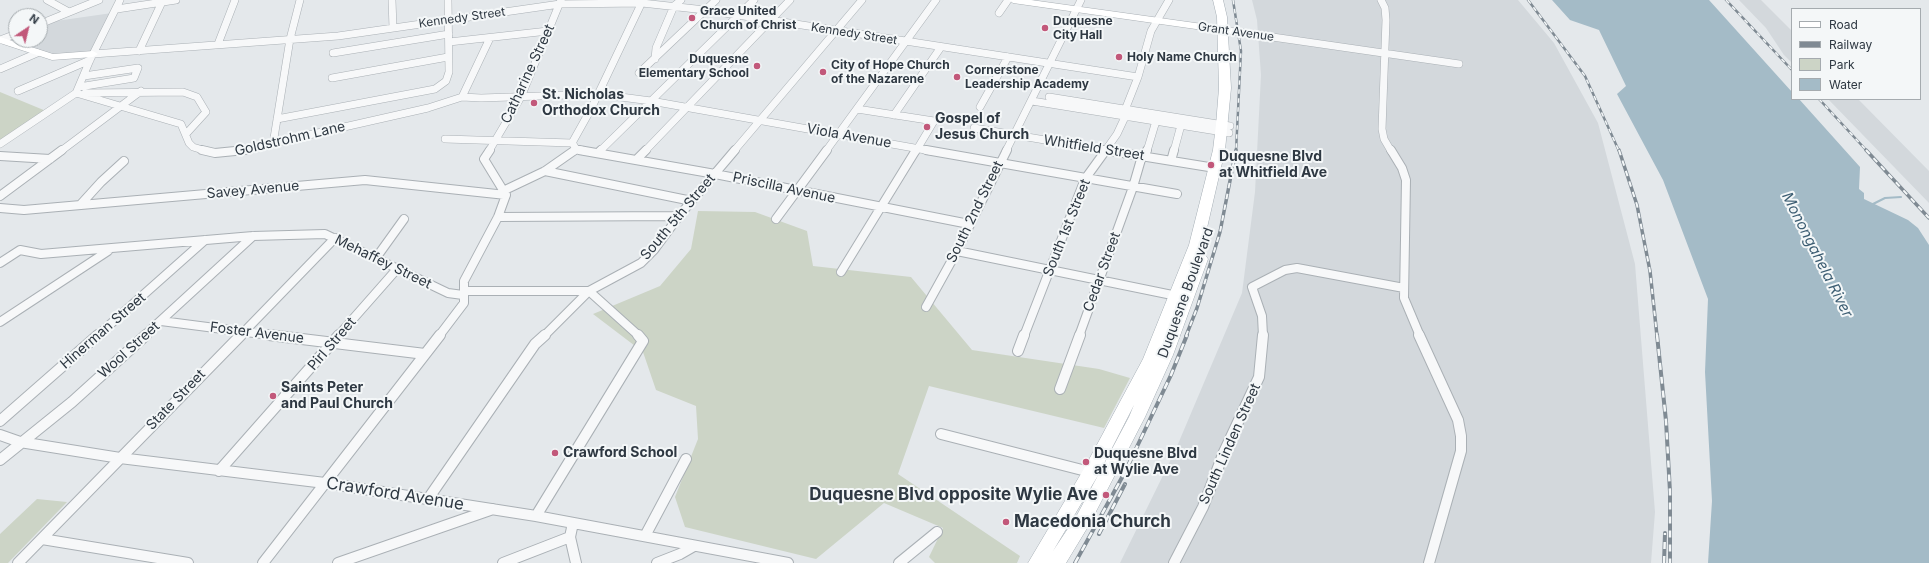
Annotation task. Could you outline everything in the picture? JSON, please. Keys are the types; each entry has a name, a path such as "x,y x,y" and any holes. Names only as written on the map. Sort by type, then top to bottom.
{"main road":[{"name":"Duquesne Boulevard","path":"1056,563 1083,520 1107,477 1153,383 1190,291 1210,228 1224,172 1226,129 1234,69 1227,30 1218,0"},
{"name":"Duquesne Boulevard","path":"1226,0 1227,30"},
{"path":"1037,563 1091,472 1151,359 1196,245 1226,129"}],"street":[{"path":"47,0 69,12"},
{"path":"48,21 99,0"},
{"path":"78,90 92,57 120,0"},
{"path":"116,9 176,0"},
{"path":"218,44 235,0"},
{"path":"276,141 274,138 290,39 300,0"},
{"path":"392,0 393,28"},
{"path":"277,119 435,89 446,81 449,72 448,0"},
{"path":"654,59 656,48 674,6 681,0"},
{"path":"639,73 716,0"},
{"path":"599,152 754,0"},
{"path":"637,159 790,0"},
{"name":"South 5th Street","path":"428,499 535,344 589,291 640,263 654,250 679,216 762,121 862,0"},
{"path":"776,220 837,134 857,109 936,0"},
{"path":"999,13 1008,0"},
{"name":"Grant Avenue","path":"1013,0 1459,64"},
{"name":"South 2nd Street","path":"926,307 1034,98 1081,0"},
{"name":"South 1st Street","path":"1018,351 1085,179 1104,150 1117,134 1138,77 1151,31 1169,0"},
{"path":"1381,0 1386,14 1382,129 1384,139 1402,168 1406,180 1404,298 1407,308 1458,420 1461,436 1461,451 1429,563"},
{"path":"263,563 464,303 464,281 498,217 505,192 545,171 574,146 642,1"},
{"name":"Kennedy Street","path":"18,91 92,57 218,44 338,36 560,2 642,1 836,32 1138,77"},
{"path":"139,51 162,2"},
{"name":"Catharine Street","path":"505,192 484,159 521,97 560,2"},
{"path":"449,42 548,31"},
{"path":"333,53 449,34"},
{"path":"462,97 490,38"},
{"path":"0,40 52,57 92,57"},
{"path":"894,115 941,47"},
{"path":"0,69 37,53"},
{"path":"332,78 448,57"},
{"path":"980,106 1008,57"},
{"path":"0,144 78,90 134,78 138,68 84,76"},
{"path":"78,90 182,92 197,97 206,112 186,134"},
{"name":"Goldstrohm Lane","path":"78,90 181,124 189,143 193,147 216,153 243,150 276,141 428,108 462,97 521,97"},
{"path":"0,196 141,92"},
{"name":"Viola Avenue","path":"521,97 598,94 762,121 999,164 1177,194"},
{"path":"1034,98 1226,129"},
{"path":"841,272 934,121 857,109"},
{"path":"1125,113 1156,122 1226,129"},
{"name":"Cedar Street","path":"1060,389 1156,122"},
{"path":"1171,160 1181,125"},
{"name":"Whitfield Street","path":"974,128 1215,168"},
{"name":"Priscilla Avenue","path":"445,140 496,140 574,146 969,224"},
{"path":"0,156 50,160"},
{"path":"81,204 101,182 124,161"},
{"path":"545,171 692,201"},
{"name":"Savey Avenue","path":"0,208 24,210 365,180 505,192"},
{"path":"498,217 679,216"},
{"path":"376,258 404,219"},
{"name":"Mehaffey Street","path":"0,263 20,250 41,254 253,236 325,234 448,292 589,291"},
{"name":"Wool Street","path":"0,460 20,442 72,402 253,236"},
{"name":"State Street","path":"18,563 335,238"},
{"name":"Hinerman Street","path":"0,421 205,240"},
{"path":"0,322 100,254 113,248"},
{"path":"956,251 1177,296"},
{"name":"South Linden Street","path":"1174,563 1203,507 1224,452 1259,377 1264,334 1262,316 1252,287 1285,270 1297,268 1404,288"},
{"name":"Pirl Street","path":"219,472 397,269"},
{"path":"536,516 620,382 643,341 636,332 589,291"},
{"name":"Foster Avenue","path":"161,321 425,354"},
{"path":"941,434 1107,477"},
{"name":"Crawford Avenue","path":"0,435 20,442 120,458 219,472 325,483 493,509 788,563"},
{"path":"645,536 686,459"},
{"path":"338,563 493,509"},
{"path":"573,523 570,537 576,563"},
{"path":"899,563 937,532"},
{"path":"503,563 570,537"},
{"path":"42,539 188,563"},
{"path":"657,563 680,554 694,546"}],"shaded area":[{"path":"1252,0 1518,0 1554,43 1598,123 1635,264 1655,512 1651,563 1120,563 1175,451 1242,293 1255,192 1261,75 1257,20"},
{"path":"1739,0 1761,0 1791,30 1791,62 1784,55 1766,28"},
{"path":"112,13 93,52 51,54 35,48 48,48 48,24"},
{"path":"1829,100 1859,100 1929,171 1929,203"}],"green space":[{"path":"0,92 46,111 0,142"},
{"path":"698,211 755,212 807,231 813,266 911,277 972,350 1099,369 1130,378 1104,428 929,386 898,474 1020,556 1017,563 935,563 929,557 943,528 884,503 816,559 685,527 675,497 698,439 696,406 656,390 643,352 593,314 660,286 691,249"},
{"path":"37,499 67,502 8,563 0,563 0,534"}],"water":[{"name":"Monongahela River","path":"1552,0 1709,0 1791,91 1791,100 1800,100 1860,167 1859,189 1864,193 1864,199 1908,220 1918,228 1929,245 1929,563 1708,563 1712,501 1705,372 1708,299 1663,180 1617,94 1626,86 1599,30 1570,20"}],"waterway":[{"path":"1873,204 1885,198 1901,197"}],"railway":[{"path":"1233,0 1241,51 1236,151"},
{"path":"1528,0 1585,76 1619,151"},
{"path":"1726,0 1791,69"},
{"path":"1820,100 1867,151"},
{"path":"1186,336 1197,308 1220,232 1236,150"},
{"path":"1619,150 1637,205 1650,271 1657,336"},
{"path":"1866,150 1929,218"},
{"path":"1075,563 1125,472 1171,375 1187,335"},
{"path":"1657,335 1666,421 1670,492 1670,563"},
{"path":"1099,534 1125,484"},
{"path":"1664,563 1665,533"}],"place":[{"name":"Grace United Church of Christ","path":"692,18"},
{"name":"Duquesne City Hall","path":"1045,28"},
{"name":"Holy Name Church","path":"1119,57"},
{"name":"Duquesne Elementary School","path":"757,66"},
{"name":"City of Hope Church of the Nazarene","path":"823,72"},
{"name":"Cornerstone Leadership Academy","path":"957,77"},
{"name":"St. Nicholas Orthodox Church","path":"534,103"},
{"name":"Gospel of Jesus Church","path":"927,127"},
{"name":"Duquesne Blvd at Whitfield Ave","path":"1211,165"},
{"name":"Saints Peter and Paul Church","path":"273,396"},
{"name":"Crawford School","path":"555,453"},
{"name":"Duquesne Blvd at Wylie Ave","path":"1086,462"},
{"name":"Duquesne Blvd opposite Wylie Ave","path":"1106,495"},
{"name":"Macedonia Church","path":"1006,522"}]}
